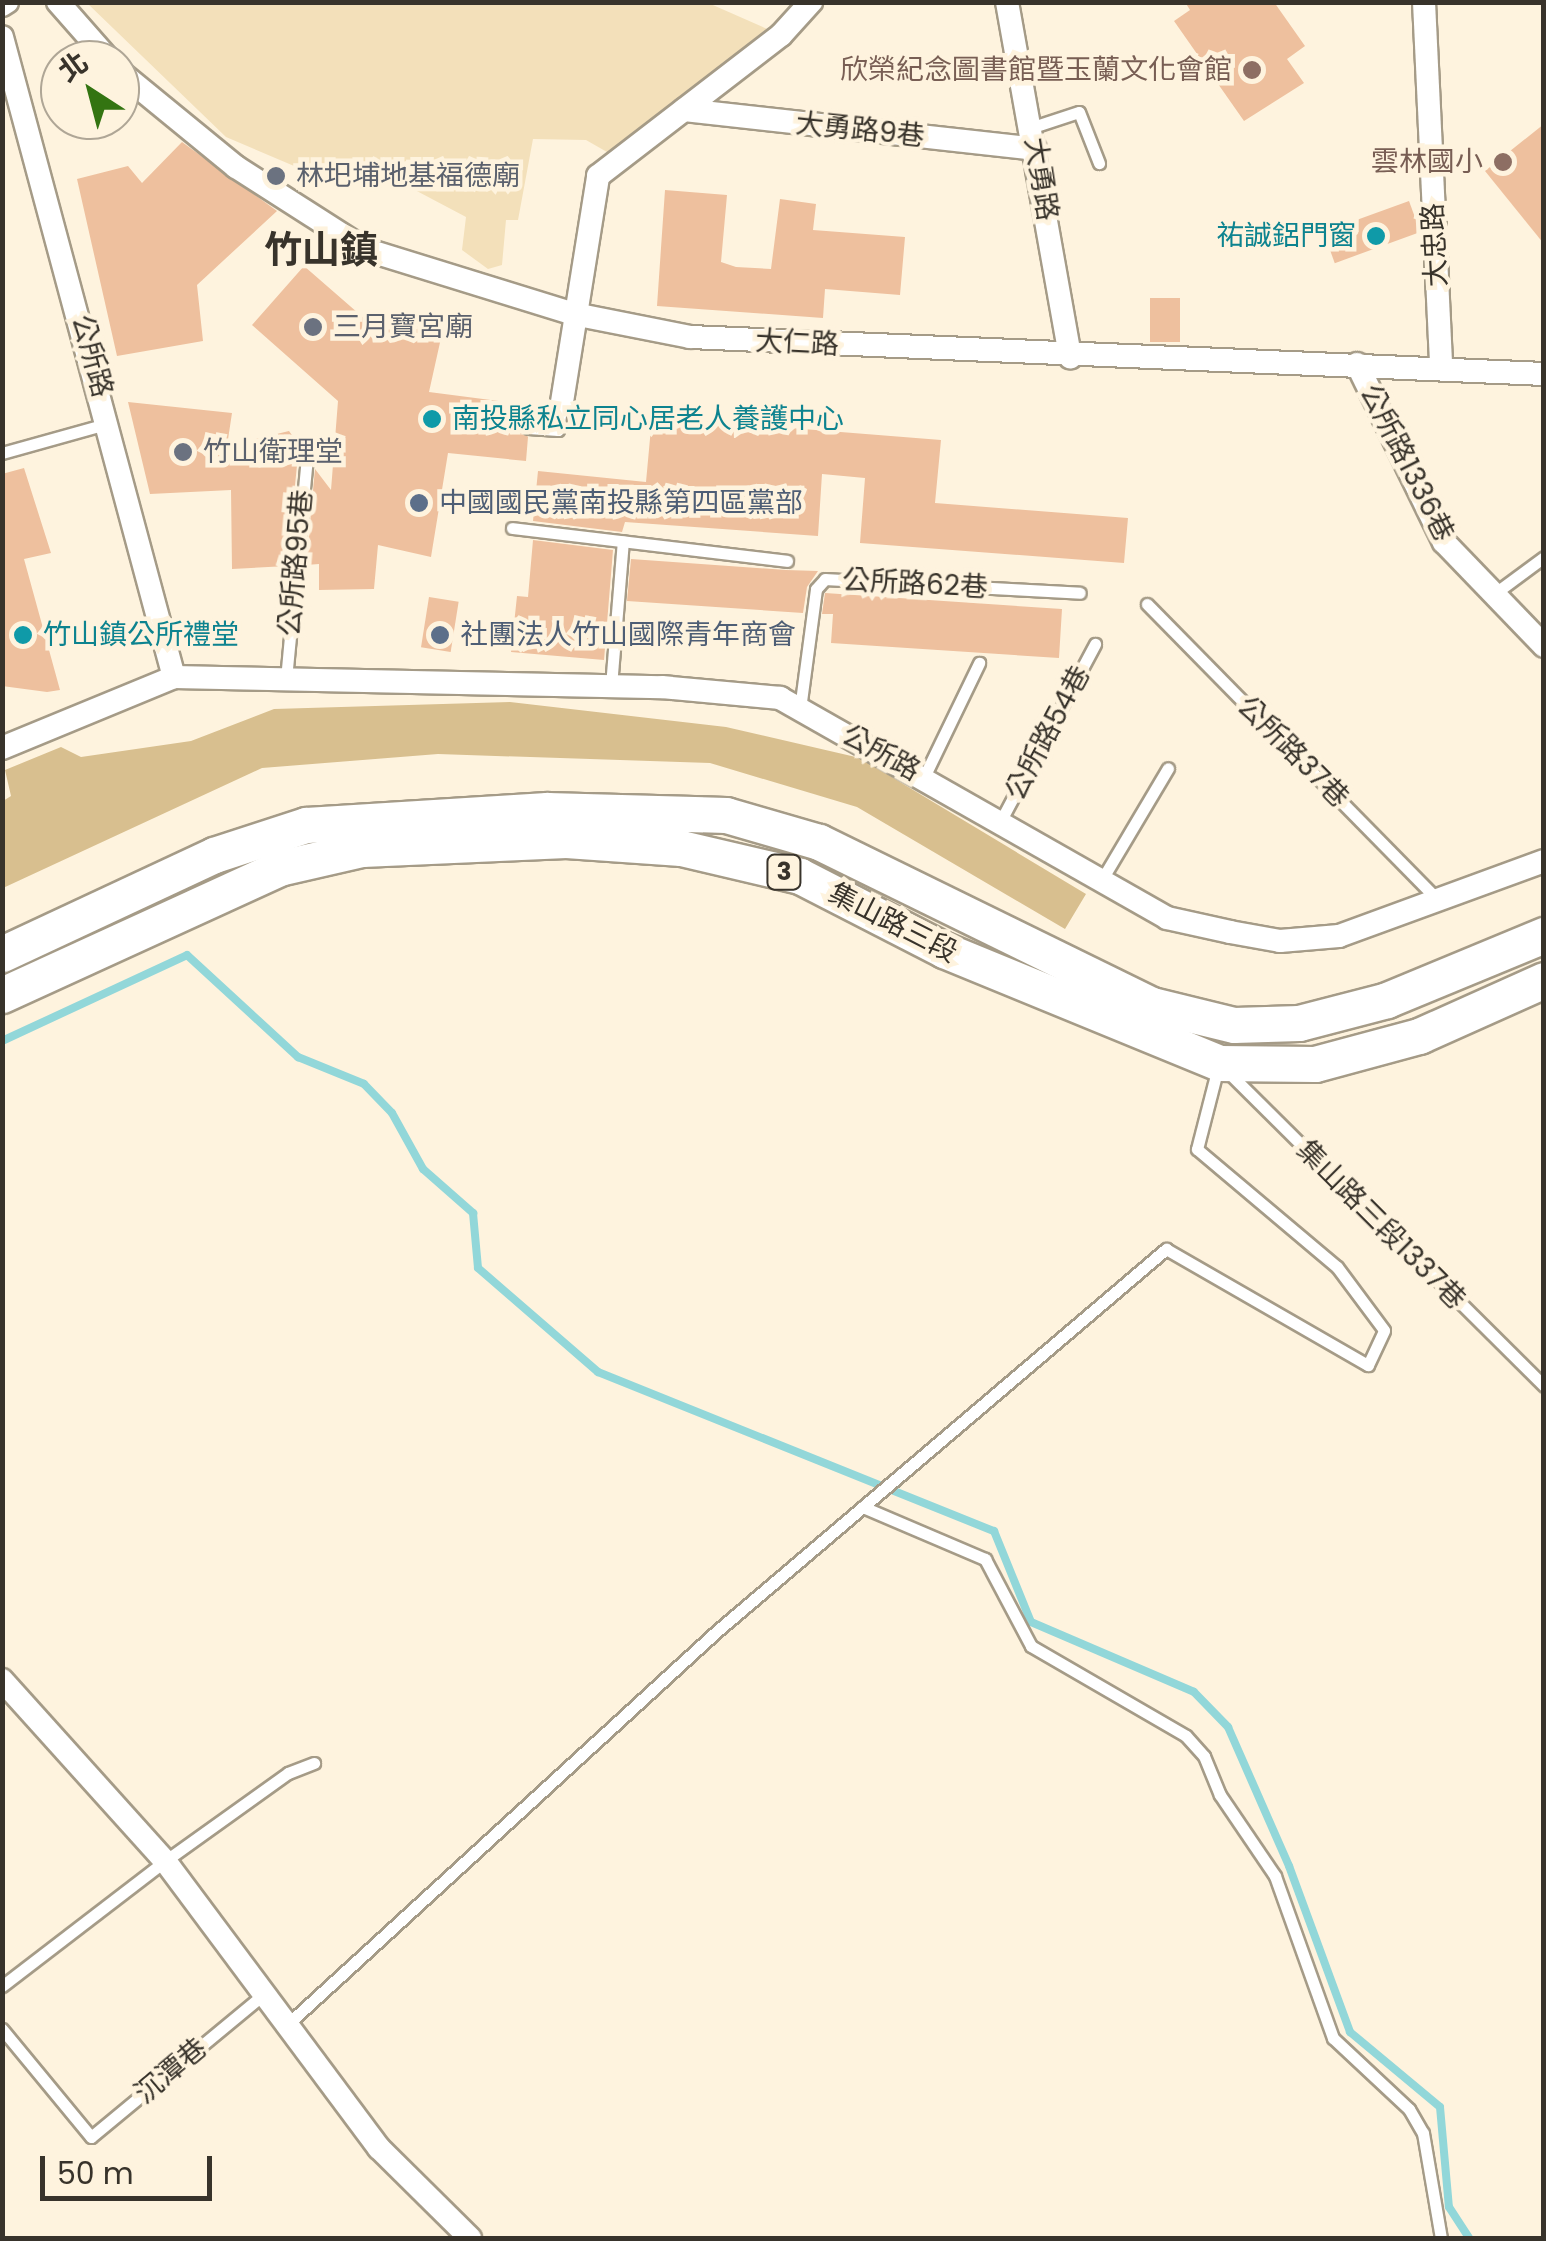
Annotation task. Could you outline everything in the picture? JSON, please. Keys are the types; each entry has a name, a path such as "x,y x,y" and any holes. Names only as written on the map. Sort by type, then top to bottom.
{"main road":[{"name":"集山路三段","path":"2,954 214,856 306,825 547,810 726,815 819,842 1152,1005 1234,1025 1299,1023 1387,1000 1544,935"},
{"name":"集山路三段","path":"2,996 278,868 362,849 566,840 680,848 800,876 944,950 1219,1063 1314,1064 1419,1036 1544,980"}],"street":[{"path":"58,2 91,40"},
{"path":"562,402 598,176 684,110 811,2"},
{"name":"大勇路","path":"1007,2 1070,357"},
{"name":"大忠路","path":"1424,2 1441,367"},
{"name":"公所路","path":"2,37 9,89 110,423 174,677"},
{"name":"大仁路","path":"140,89 236,168 364,249 574,314 690,338 1544,374"},
{"name":"大勇路9巷","path":"684,110 1034,138"},
{"name":"公所路1336巷","path":"1358,364 1444,542 1544,646"},
{"name":"公所路","path":"2,748 174,677 611,686 780,698 1166,918 1280,942 1338,936 1544,861"},
{"path":"2,1680 165,1861 290,2022 380,2148 470,2238"}],"lane":[{"path":"1034,138 1079,112 1099,163"},
{"path":"528,428 558,430 562,402"},
{"path":"2,453 110,423"},
{"name":"公所路95巷","path":"286,679 308,448"},
{"path":"512,528 787,561"},
{"path":"611,686 623,541"},
{"path":"1494,594 1544,558"},
{"name":"公所路62巷","path":"800,709 816,589 826,578 1080,593"},
{"name":"公所路37巷","path":"1147,604 1438,900"},
{"name":"公所路54巷","path":"1000,822 1095,644"},
{"path":"924,777 979,664"},
{"path":"1101,880 1168,768"},
{"path":"290,2022 717,1631 1166,1250 1368,1365 1384,1330 1337,1267 1196,1150 1219,1063"},
{"name":"集山路三段1337巷","path":"1219,1063 1544,1386"},
{"path":"868,1503 985,1559 1031,1646 1186,1736 1204,1756 1220,1796 1275,1876 1333,2038 1409,2110 1423,2132 1441,2238"},
{"path":"2,1986 288,1773 314,1763"},
{"name":"沉潭巷","path":"2,2029 91,2137 266,1992"}],"shaded area":[{"path":"706,2 781,35 614,156 586,140 533,139 518,220 506,220 502,265 488,269 462,250 466,217 396,180 384,157 346,188 226,137 140,54 140,40 125,40 87,3"},
{"path":"510,702 726,727 860,758 1086,894 1065,929 857,807 710,763 438,754 262,768 3,888 3,801 11,796 5,770 61,747 81,757 191,741 274,709"}],"building":[{"name":"欣榮紀念圖書館暨玉蘭文化會館","path":"1185,2 1274,2 1305,46 1287,59 1304,83 1244,121 1174,21 1190,10"},
{"path":"1544,124 1544,244 1485,171"},
{"path":"182,142 277,211 197,285 203,341 117,356 77,179 128,166 142,183"},
{"path":"665,190 727,195 721,262 736,267 771,269 780,199 816,204 813,230 905,237 900,295 825,289 823,318 657,306"},
{"name":"祐誠鋁門窗","path":"1409,201 1420,232 1335,263 1323,232"},
{"path":"304,266 381,333 391,320 445,320 429,392 530,405 529,419 519,426 528,437 526,461 448,453 431,557 378,545 374,589 319,590 319,564 306,565 315,469 331,490 338,401 252,325"},
{"path":"1150,298 1180,298 1180,342 1150,342"},
{"path":"128,402 232,413 227,446 289,431 299,445 287,566 232,569 231,490 150,494"},
{"path":"652,417 941,440 935,503 1128,518 1124,563 860,543 865,478 822,474 818,536 625,522 622,532 533,521 538,471 646,482"},
{"path":"24,468 51,553 24,559 60,690 47,692 2,686 2,474"},
{"path":"533,540 613,550 604,660 511,652 517,596 528,597"},
{"path":"631,559 818,571 807,587 803,613 627,601"},
{"path":"825,593 1062,609 1059,658 831,643 833,614 822,614"},
{"name":"社團法人竹山國際青年商會","path":"429,597 459,602 451,652 421,647"}],"waterway":[{"path":"2,1041 187,955 298,1057 364,1084 392,1113 423,1169 473,1213 478,1268 598,1372 994,1531 1031,1622 1194,1692 1228,1727 1289,1866 1350,2032 1440,2107 1449,2207 1469,2238"}],"place":[{"name":"欣榮紀念圖書館暨玉蘭文化會館","path":"1252,70"},
{"name":"雲林國小","path":"1503,162"},
{"name":"林圯埔地基福德廟","path":"276,176"},
{"name":"祐誠鋁門窗","path":"1376,236"},
{"name":"三月寶宮廟","path":"313,327"},
{"name":"南投縣私立同心居老人養護中心","path":"432,419"},
{"name":"竹山衛理堂","path":"183,452"},
{"name":"中國國民黨南投縣第四區黨部","path":"419,503"},
{"name":"竹山鎮公所禮堂","path":"23,635"},
{"name":"社團法人竹山國際青年商會","path":"440,635"}],"district":[{"name":"竹山鎮","path":"321,250"}]}
